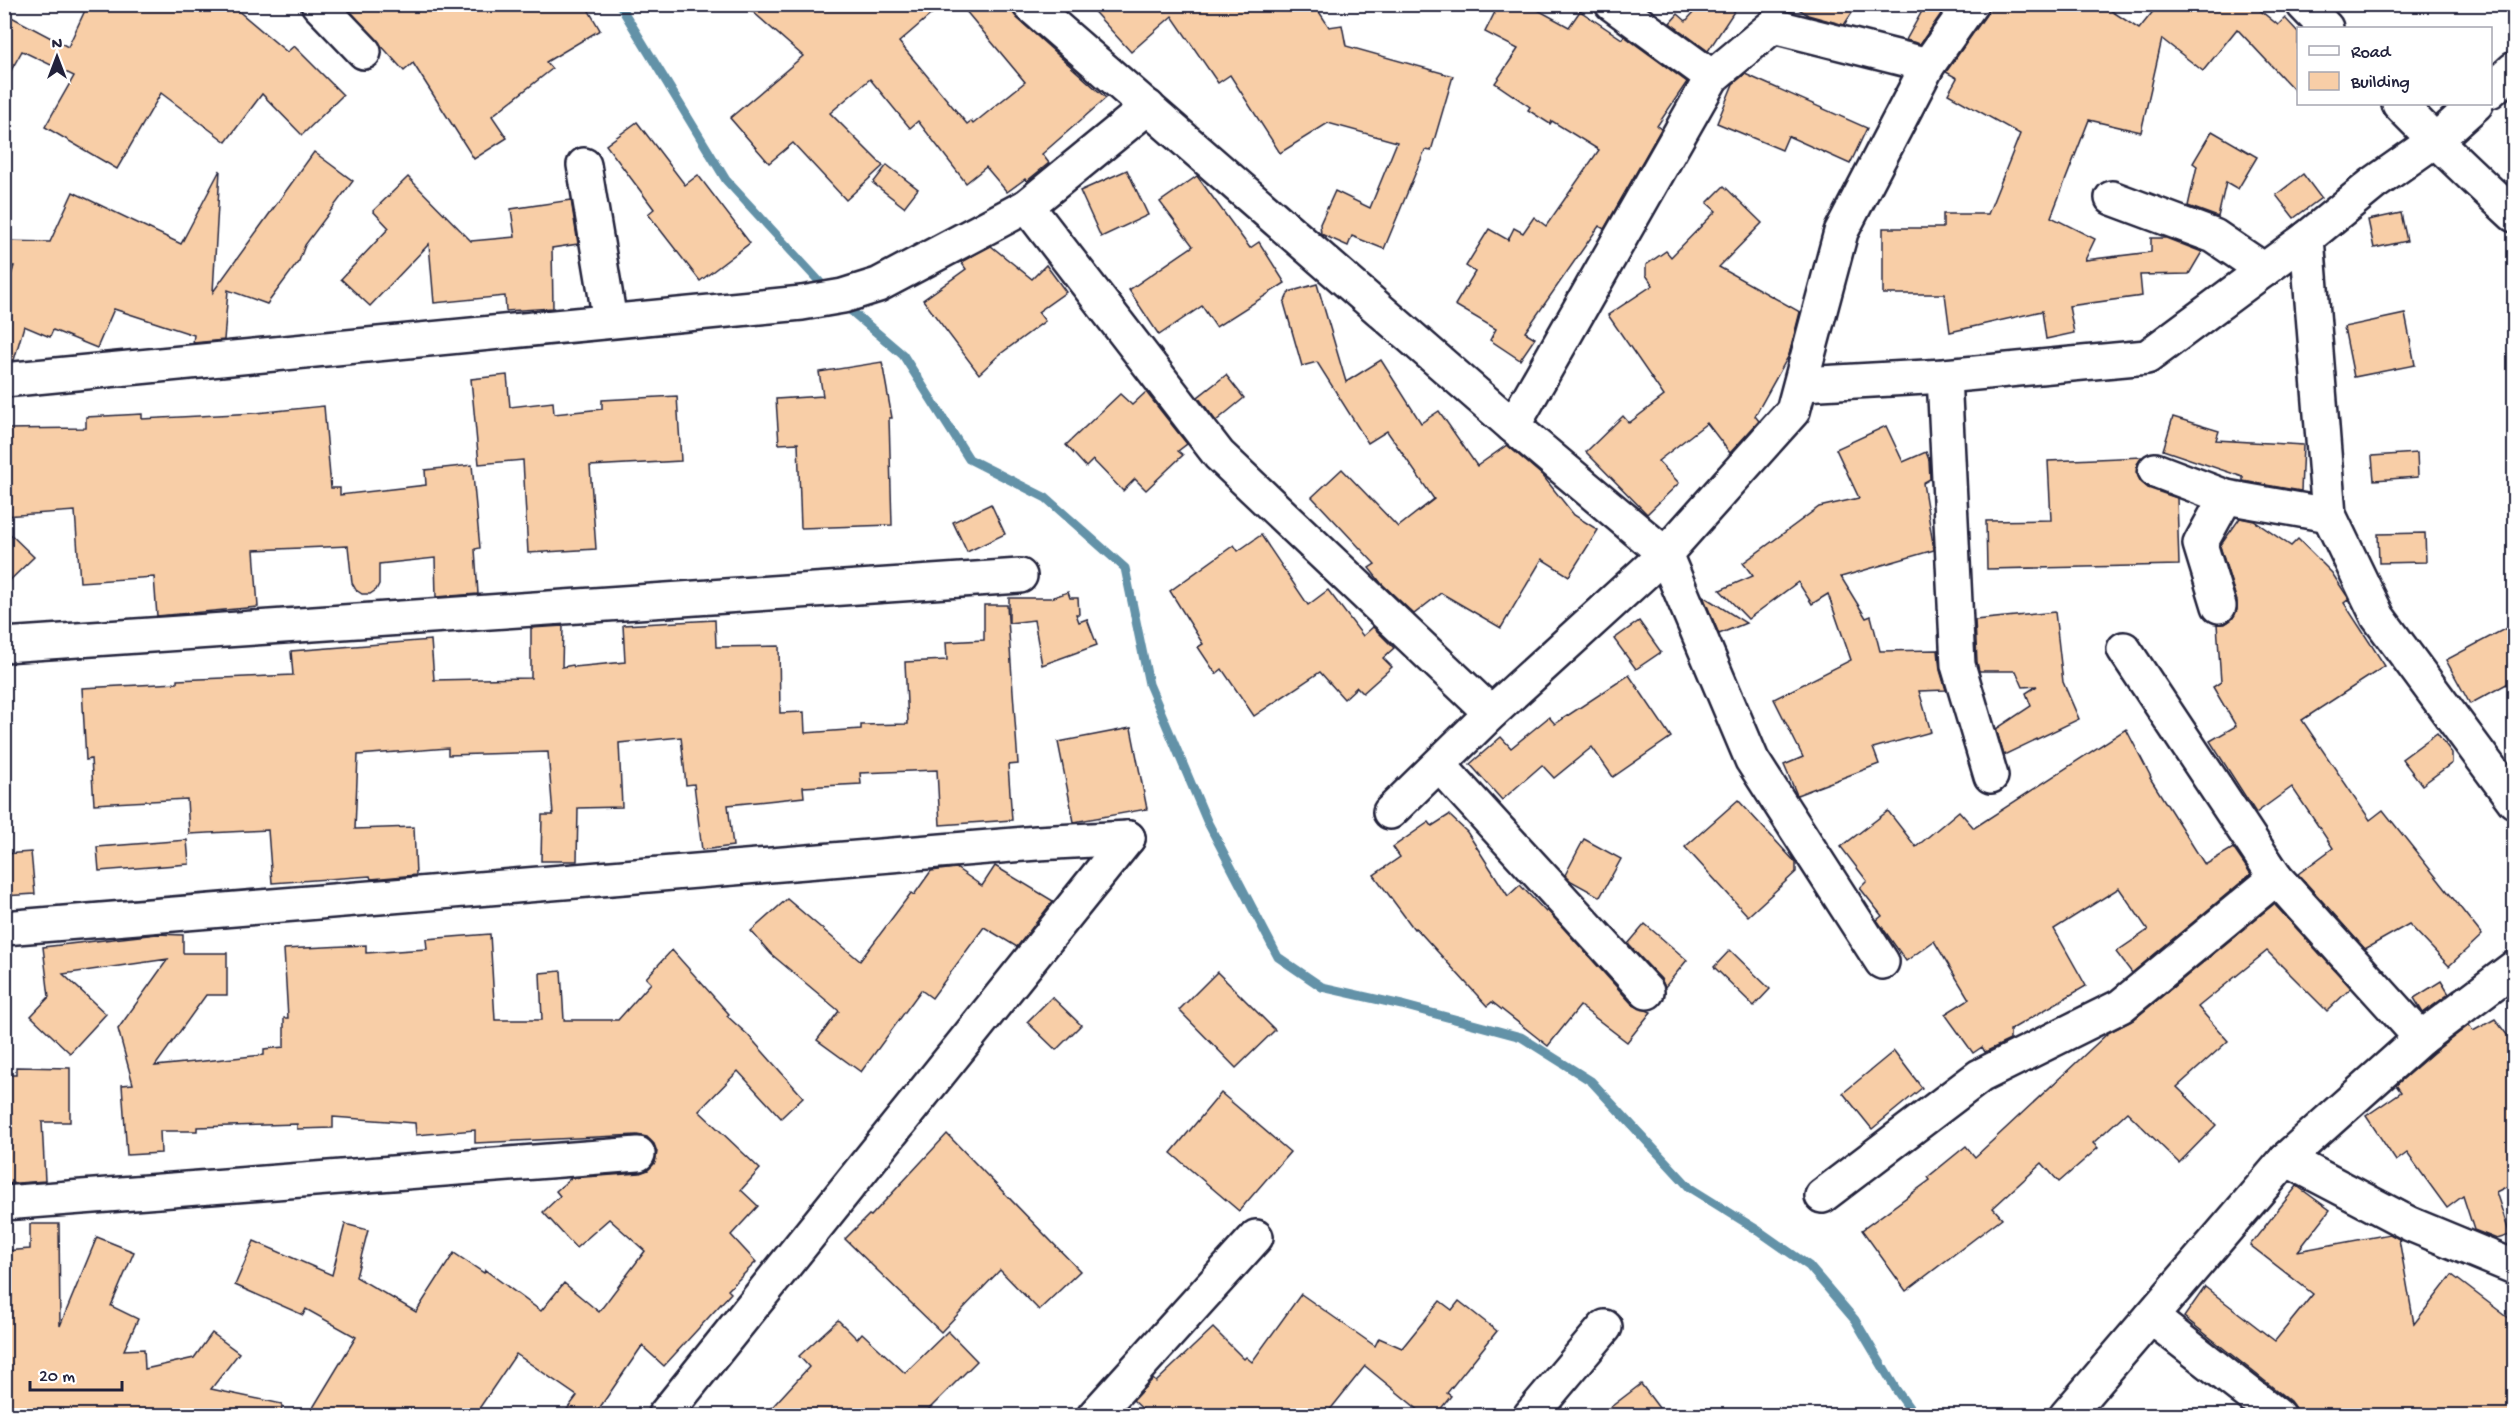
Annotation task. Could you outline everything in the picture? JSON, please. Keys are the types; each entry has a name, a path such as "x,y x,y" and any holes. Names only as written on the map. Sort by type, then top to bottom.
{"street":[{"path":"318,4 364,52"},
{"path":"1029,4 1513,426 1665,554 1752,760 1882,962"},
{"path":"1612,4 1712,77"},
{"path":"1390,812 1491,713 1665,554 1793,411 1841,232 1928,65 1971,4"},
{"path":"2303,4 2325,27"},
{"path":"1513,426 1712,77 1773,26 1928,65"},
{"path":"2492,89 2514,69"},
{"path":"2400,105 2437,140 2447,153 2514,215"},
{"path":"1802,384 1944,376 2146,357 2307,238 2373,184 2437,140 2475,105"},
{"path":"4,380 802,303 843,296 878,285 1027,206 1148,107"},
{"path":"584,165 610,321"},
{"path":"2112,198 2214,236 2264,270"},
{"path":"1027,206 1219,455 1491,713"},
{"path":"2307,238 2329,515 2378,618 2514,801"},
{"path":"1944,376 1958,665 1991,776"},
{"path":"2155,470 2226,497 2329,515"},
{"path":"2219,606 2200,544 2226,497"},
{"path":"4,645 1020,576"},
{"path":"2124,649 2276,878 2421,1038"},
{"path":"1438,765 1647,992"},
{"path":"4,928 1036,843 1128,838 664,1416"},
{"path":"1822,1196 1980,1076 2121,1006 2276,878"},
{"path":"2066,1416 2286,1159 2421,1038 2514,968"},
{"path":"4,1203 638,1154"},
{"path":"2286,1159 2410,1224 2514,1267"},
{"path":"1094,1416 1256,1237"},
{"path":"2151,1317 2278,1416"},
{"path":"1530,1416 1605,1327"}],"building":[{"path":"88,4 230,4 287,52 294,46 343,95 302,135 262,94 226,142 161,93 117,169 45,127 74,76 22,51 4,83 4,13 68,47"},
{"path":"344,4 585,4 600,30 546,62 552,69 492,116 507,138 474,159 413,63 404,71"},
{"path":"744,4 943,4 899,42 967,124 971,121 973,124 1025,82 960,4 1011,4 1017,18 1106,98 1042,154 1049,163 1027,181 1025,179 1007,192 986,167 966,183 918,121 910,128 870,79 830,113 883,166 846,200 793,143 769,163 730,118 803,56"},
{"path":"1087,4 1314,4 1329,27 1342,25 1346,46 1453,76 1431,151 1425,150 1384,249 1352,236 1348,246 1321,234 1320,224 1335,191 1370,208 1397,142 1328,123 1280,153 1230,75 1218,83 1172,16 1131,52"},
{"path":"1499,4 1527,4 1569,27 1580,11 1622,39 1624,36 1687,82 1657,126 1661,129 1604,229 1599,226 1525,332 1535,338 1520,360 1490,340 1496,329 1455,305 1475,272 1466,266 1489,229 1508,240 1514,228 1523,233 1534,217 1546,226 1599,150 1552,121 1550,124 1528,110 1530,107 1495,83 1518,49 1485,32"},
{"path":"1701,4 1739,4 1708,51 1670,23 1678,14 1686,21"},
{"path":"1791,4 1858,4 1844,25 1808,15"},
{"path":"1926,4 1948,4 1920,44 1906,40"},
{"path":"1990,4 2101,4 2139,29 2159,4 2258,4 2256,7 2278,25 2285,18 2297,31 2297,93 2237,29 2203,71 2162,39 2141,132 2089,120 2051,217 2095,239 2085,260 2151,252 2151,238 2166,238 2202,252 2189,274 2140,275 2142,296 2069,306 2074,333 2046,339 2042,311 1950,332 1945,294 1883,294 1883,228 1943,228 1943,214 1988,214 2020,134 1948,94 1957,78 1946,72 1986,15"},
{"path":"1745,74 1867,128 1850,164 1788,136 1782,150 1717,123 1733,84"},
{"path":"637,122 685,185 698,175 750,243 700,281 648,214 654,209 606,145"},
{"path":"2212,131 2257,157 2238,189 2226,182 2218,217 2188,206 2197,166 2193,163"},
{"path":"314,152 353,181 305,245 299,261 267,304 228,290 224,340 193,343 194,335 114,309 97,348 53,330 50,337 24,326 14,360 4,361 4,298 14,266 4,266 4,241 50,242 73,192 181,244 220,170 213,292"},
{"path":"887,165 918,189 904,207 873,183"},
{"path":"1127,170 1148,215 1101,237 1080,191"},
{"path":"2303,174 2321,198 2294,218 2276,195"},
{"path":"1197,176 1250,248 1259,242 1285,283 1216,327 1202,306 1159,335 1129,290 1193,246 1160,202"},
{"path":"408,177 471,241 515,237 511,209 571,200 578,244 552,248 553,308 506,311 505,296 434,303 429,244 370,306 341,279 389,228 373,211"},
{"path":"1724,186 1762,223 1719,267 1800,312 1789,355 1755,416 1759,421 1730,453 1707,423 1658,461 1679,483 1647,514 1586,452 1623,416 1629,423 1664,396 1608,315 1653,285 1646,275 1646,265 1666,251 1671,257 1716,211 1707,203"},
{"path":"2401,213 2407,241 2374,248 2368,220"},
{"path":"991,246 1032,279 1046,265 1066,292 1038,312 1045,321 999,355 979,374 923,300 966,269 961,262"},
{"path":"1317,284 1346,382 1381,360 1421,423 1439,411 1477,466 1507,445 1543,476 1574,515 1598,530 1569,576 1542,559 1501,628 1441,593 1414,614 1381,583 1369,568 1375,564 1312,497 1342,469 1398,527 1434,499 1387,431 1368,443 1317,362 1302,366 1284,303 1289,292"},
{"path":"2405,314 2415,365 2354,377 2344,327"},
{"path":"882,362 892,418 889,418 892,525 801,528 798,443 779,444 776,399 823,396 819,372"},
{"path":"507,375 510,407 553,402 554,414 602,409 602,400 677,396 681,461 590,466 596,549 528,553 523,460 479,464 471,379"},
{"path":"1226,375 1244,398 1216,421 1198,397"},
{"path":"1146,392 1187,444 1178,451 1183,455 1146,490 1135,479 1123,491 1093,460 1086,467 1066,445 1120,394 1132,405"},
{"path":"324,406 331,488 340,488 340,495 426,485 425,470 472,465 480,548 475,549 478,594 436,597 435,558 379,564 379,584 376,590 370,594 362,594 352,583 348,546 254,550 258,607 157,616 154,577 80,582 75,511 4,516 4,429 86,428 86,417 142,414 142,419 256,413"},
{"path":"2173,417 2219,431 2216,440 2303,445 2301,491 2243,481 2243,477 2163,450"},
{"path":"1886,426 1903,462 1926,452 1930,479 1923,483 1934,550 1841,577 1866,618 1871,616 1880,651 1938,650 1940,670 1946,690 1919,691 1931,732 1873,748 1879,764 1797,795 1784,765 1803,757 1774,699 1851,660 1828,594 1812,604 1798,582 1748,619 1720,590 1753,576 1743,563 1819,507 1859,498 1836,449"},
{"path":"2417,453 2418,477 2374,480 2372,456"},
{"path":"2142,457 2137,464 2136,472 2141,482 2148,488 2177,498 2179,565 1987,569 1986,521 2051,520 2048,461"},
{"path":"991,504 1005,534 967,552 953,522"},
{"path":"2240,518 2254,521 2291,546 2298,539 2332,573 2349,599 2344,603 2385,666 2302,720 2370,820 2383,810 2482,935 2449,966 2409,924 2365,949 2298,874 2333,848 2292,787 2256,813 2210,741 2236,726 2213,687 2221,682 2217,624 2225,624 2232,619 2237,610 2237,601 2220,546"},
{"path":"4,528 34,557 4,586"},
{"path":"2425,533 2426,562 2379,563 2378,534"},
{"path":"1261,535 1308,605 1328,590 1363,636 1373,627 1394,648 1383,658 1392,667 1363,693 1357,687 1344,699 1320,672 1254,716 1222,669 1216,674 1198,647 1203,644 1170,591 1234,545 1238,551"},
{"path":"1068,592 1070,598 1078,598 1079,614 1076,614 1079,622 1087,619 1097,645 1042,665 1034,620 1009,623 1009,598 1051,598"},
{"path":"1703,596 1746,623 1719,634"},
{"path":"984,605 1007,605 1018,764 1008,765 1012,820 940,825 937,770 860,773 861,784 803,787 804,797 728,805 733,846 702,850 694,784 686,785 681,737 619,743 622,807 578,808 577,861 541,861 542,815 553,815 548,752 448,755 448,748 358,755 355,829 414,827 416,875 272,883 268,830 189,834 187,799 94,804 91,759 86,760 82,688 177,683 177,680 293,675 291,651 431,640 434,680 531,678 531,628 563,626 562,667 573,665 574,667 625,662 623,625 715,620 716,647 779,646 780,713 804,712 805,733 861,729 861,725 908,724 905,662 947,660 946,642 984,640"},
{"path":"2055,612 2063,682 2079,719 2004,755 1996,729 2031,706 2026,693 2037,686 2023,687 2016,671 1979,671 1975,620"},
{"path":"1639,621 1661,652 1636,669 1614,639"},
{"path":"2514,624 2514,680 2470,704 2446,660"},
{"path":"1629,675 1671,737 1613,777 1592,747 1554,778 1542,765 1502,800 1470,764 1501,737 1511,748 1549,717 1555,724"},
{"path":"1131,728 1147,809 1074,822 1058,742"},
{"path":"2126,729 2150,778 2205,865 2233,848 2251,874 2132,973 2116,952 2148,930 2119,888 2054,929 2086,986 2010,1030 2010,1040 1985,1052 1982,1047 1973,1053 1945,1014 1969,999 1934,941 1906,961 1877,920 1882,916 1860,888 1867,881 1841,847 1888,811 1916,847 1959,811 1974,828"},
{"path":"2437,733 2452,753 2452,763 2422,785 2402,759"},
{"path":"1738,800 1796,863 1796,872 1748,916 1685,847"},
{"path":"1449,815 1467,832 1508,896 1520,885 1546,912 1547,910 1633,1005 1651,1012 1627,1042 1580,1006 1548,1046 1492,1002 1487,1006 1416,928 1414,929 1374,875 1400,857 1393,847 1429,822 1432,826"},
{"path":"1584,839 1621,859 1600,897 1571,881 1565,875"},
{"path":"187,840 189,864 99,871 97,847"},
{"path":"31,852 35,894 4,896 4,854"},
{"path":"995,866 1053,901 1017,947 984,927 932,998 921,990 861,1072 817,1040 839,1011 771,954 751,931 787,899 860,961 911,893 914,895 931,871 956,868 982,886"},
{"path":"2274,904 2351,988 2327,1011 2267,951 2198,1007 2228,1041 2177,1087 2216,1125 2179,1163 2127,1112 2093,1143 2098,1148 2059,1182 2042,1163 1993,1208 2002,1218 1906,1291 1862,1230 1930,1180 1928,1177 1966,1146 1975,1157 2108,1033 2133,1020"},
{"path":"1645,924 1687,960 1665,987 1661,979 1628,944"},
{"path":"157,934 183,935 183,953 227,953 227,995 206,995 155,1066 264,1055 264,1049 284,1047 284,1018 288,1018 284,949 366,945 366,953 427,949 426,939 490,934 495,1020 542,1020 540,973 561,971 564,1020 618,1020 651,983 646,978 672,950 729,1014 727,1016 748,1035 803,1097 781,1118 738,1071 699,1111 760,1169 741,1190 758,1206 731,1235 756,1262 728,1290 731,1293 664,1366 642,1346 594,1416 562,1416 577,1396 516,1354 474,1416 308,1416 356,1337 306,1309 303,1315 235,1285 254,1241 332,1275 345,1224 368,1230 356,1277 416,1312 454,1253 484,1273 485,1270 541,1311 564,1283 599,1312 645,1251 609,1219 576,1248 543,1212 560,1196 556,1191 571,1178 640,1173 648,1170 655,1163 657,1152 654,1144 647,1137 637,1135 475,1143 475,1130 416,1135 415,1123 333,1117 333,1128 297,1129 297,1124 197,1127 197,1131 160,1131 161,1153 127,1155 122,1085 133,1084 118,1029 168,959 63,974 106,1014 70,1053 31,1016 49,997 43,947"},
{"path":"1730,950 1770,989 1754,1006 1714,967"},
{"path":"1217,972 1275,1030 1236,1068 1179,1010"},
{"path":"2441,981 2449,994 2423,1013 2414,998"},
{"path":"1052,997 1081,1025 1056,1050 1027,1022"},
{"path":"2495,1019 2514,1044 2514,1183 2496,1192 2510,1235 2497,1239 2474,1230 2463,1196 2447,1208 2407,1153 2396,1161 2366,1116 2401,1092 2396,1085 2469,1025 2473,1031"},
{"path":"1894,1051 1922,1088 1872,1129 1843,1093"},
{"path":"16,1067 70,1068 70,1122 42,1122 45,1181 4,1184 4,1075 16,1075"},
{"path":"1221,1093 1290,1152 1239,1211 1171,1153"},
{"path":"947,1134 1080,1271 1039,1310 1000,1270 941,1332 845,1239 869,1215 871,1216"},
{"path":"2297,1186 2330,1210 2298,1251 2390,1234 2399,1239 2414,1324 2452,1275 2514,1322 2514,1416 2296,1416 2295,1408 2290,1401 2184,1317 2205,1287 2275,1341 2313,1294 2250,1245"},
{"path":"30,1224 59,1224 60,1326 97,1237 134,1252 111,1306 138,1319 124,1350 144,1349 145,1369 194,1358 212,1333 239,1353 211,1389 282,1404 281,1416 4,1416 4,1251 30,1249"},
{"path":"1301,1294 1375,1346 1379,1338 1402,1348 1440,1301 1452,1310 1459,1301 1497,1331 1447,1393 1451,1396 1435,1416 1426,1416 1365,1366 1325,1416 1150,1416 1133,1400 1153,1379 1156,1382 1213,1328 1244,1359 1246,1357 1252,1362"},
{"path":"838,1320 857,1339 862,1333 905,1373 948,1331 977,1361 922,1416 764,1416 809,1367 799,1356"},
{"path":"1641,1384 1665,1416 1599,1416"}],"waterway":[{"path":"619,4 726,180 829,292"},
{"path":"842,303 903,355 969,459 1046,498 1125,568 1149,684 1207,821 1278,957 1322,987 1402,1005 1521,1037 1591,1081 1690,1188 1756,1229 1809,1266 1855,1320 1897,1391 1915,1416"}]}
